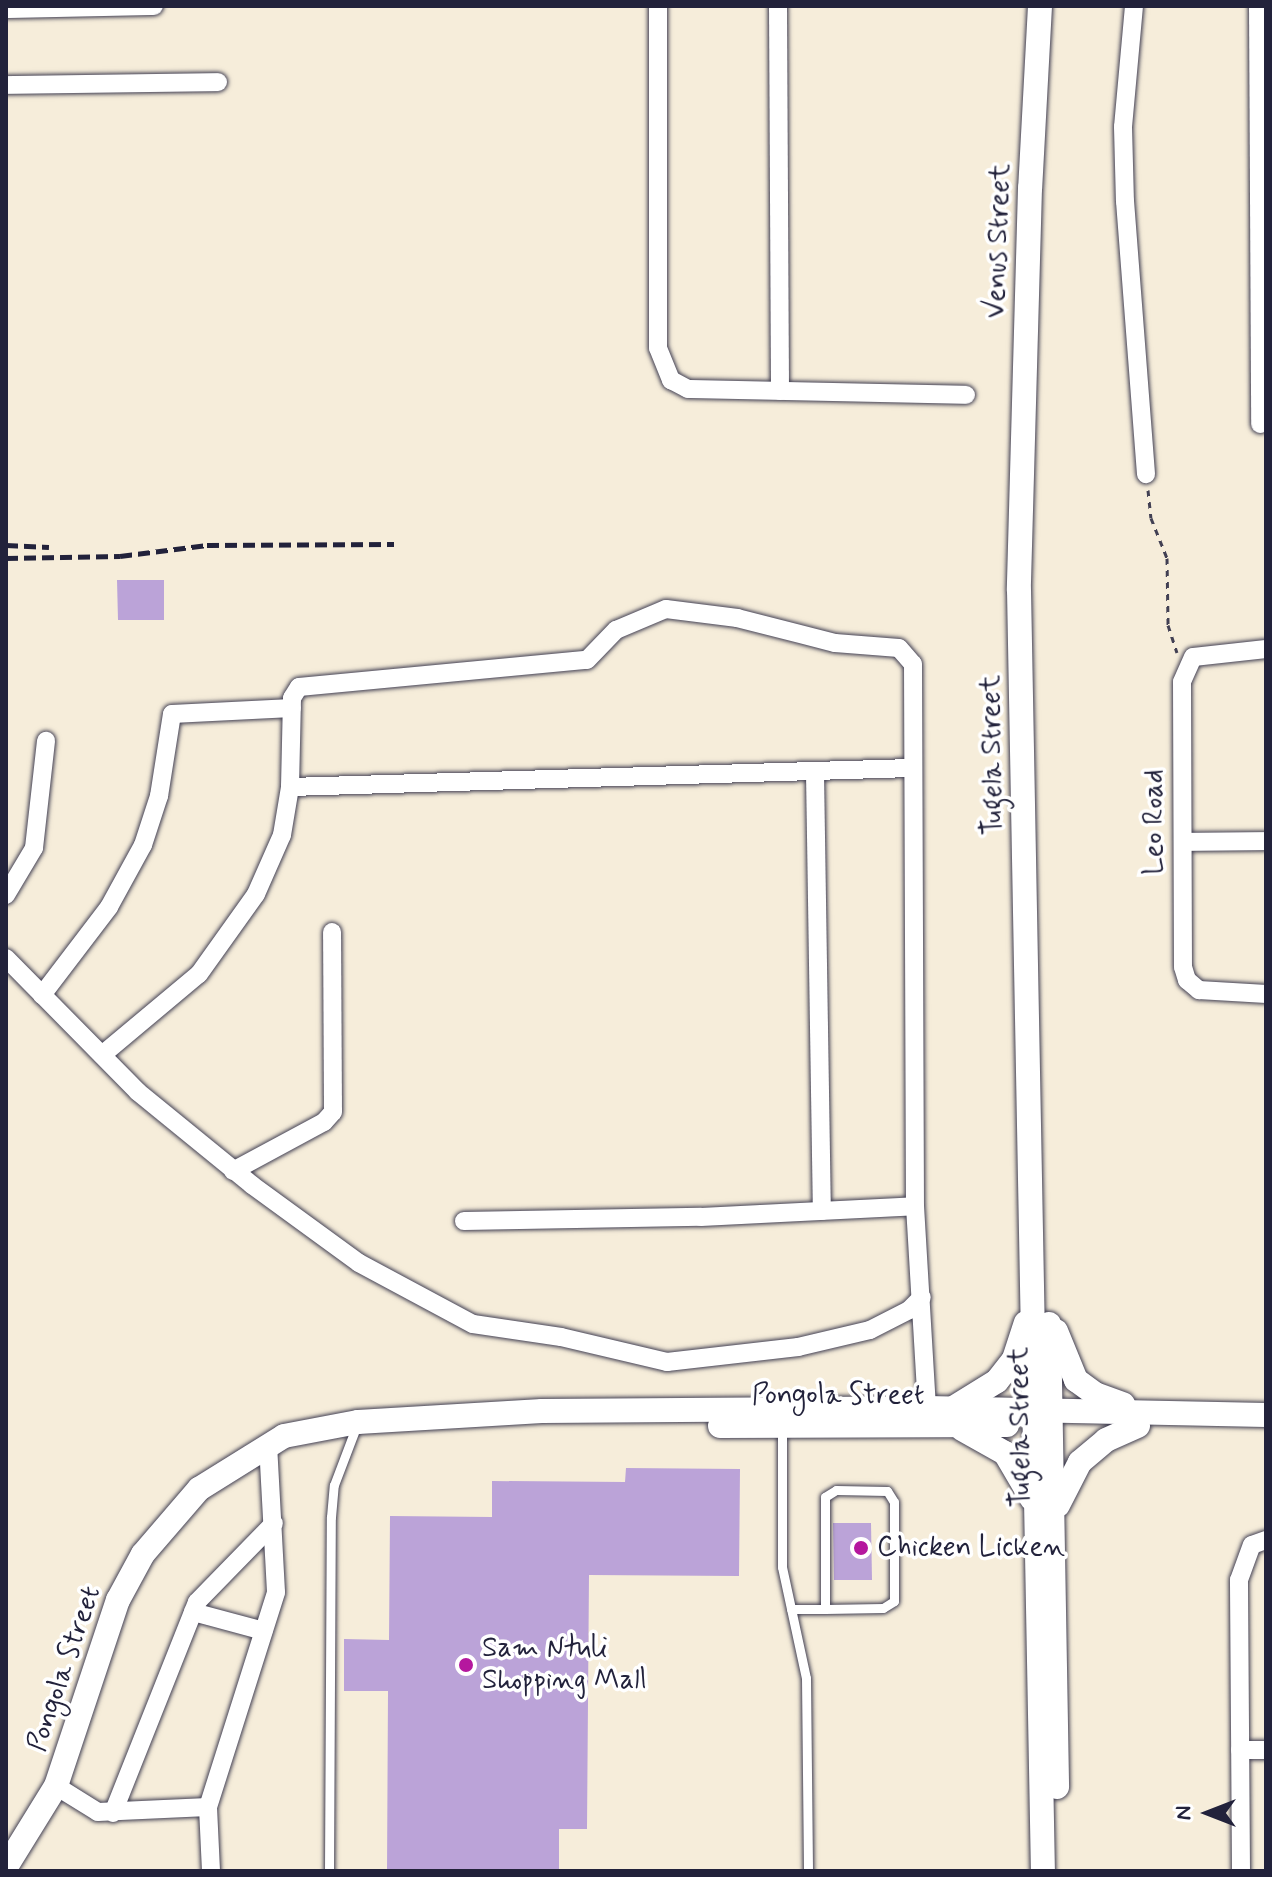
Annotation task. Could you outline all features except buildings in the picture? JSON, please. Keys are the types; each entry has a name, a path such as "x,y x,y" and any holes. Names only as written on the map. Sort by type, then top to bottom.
{"street":[{"path":"6,9 154,6"},
{"path":"658,6 661,367 671,380 688,389 966,395"},
{"path":"778,6 780,391"},
{"name":"Venus Street","path":"1021,478 1040,6"},
{"path":"1134,6 1123,127 1125,201 1146,474"},
{"path":"1258,6 1260,424"},
{"path":"6,85 218,82"},
{"name":"Tugela Street","path":"1021,478 1019,590 1030,1030 1059,1871"},
{"path":"102,1055 190,983 239,924 282,835 290,787 294,692 308,684 587,660 616,630 637,618 686,610 811,639 899,648 908,654 913,664 915,1206 927,1408"},
{"path":"1185,667 1210,652 1266,649"},
{"name":"Leo Road","path":"1185,667 1183,842 1187,980 1212,994 1266,994"},
{"path":"42,995 109,907 143,845 159,796 172,714 292,708"},
{"path":"6,895 34,848 46,741"},
{"path":"290,787 912,768"},
{"path":"815,773 822,1211"},
{"path":"1183,842 1266,841"},
{"path":"233,1171 324,1122 333,1112 332,932"},
{"path":"6,958 102,1055 233,1171 359,1263 434,1307 486,1328 561,1337 646,1360 667,1362 835,1338 891,1322 922,1297"},
{"path":"464,1221 915,1206"},
{"path":"1040,1299 1076,1380 1139,1419 1106,1440 1080,1462 1045,1513 1005,1453 952,1417 981,1395 1014,1359 1040,1299"},
{"name":"Pongola Street","path":"782,1418 927,1408 952,1417"},
{"name":"Pongola Street","path":"6,1867 56,1786 75,1739 106,1630 143,1554 199,1489 268,1444 312,1429 358,1422 410,1421 439,1426 782,1418 1139,1419 1266,1415"},
{"name":"Pongola Street","path":"1139,1419 1266,1430"},
{"path":"211,1871 208,1807 276,1592 268,1444"},
{"name":"Tugela Street","path":"1043,1871 1045,1513"},
{"path":"113,1813 193,1612 212,1583 274,1523"},
{"path":"1241,1871 1239,1580 1259,1542"},
{"path":"193,1612 264,1631"},
{"path":"1240,1750 1266,1750"},
{"path":"56,1786 98,1812 208,1807"}],"lane":[{"path":"782,1418 782,1567 806,1678 808,1871"},
{"path":"329,1871 331,1517 338,1470 358,1422"},
{"path":"791,1609 825,1609 883,1608 894,1601 894,1502 887,1491 836,1490 825,1497 825,1609"}],"path":[{"path":"1146,474 1151,518 1167,558 1168,625 1185,667"}],"railway":[{"path":"6,558 120,556 207,545 394,544"},
{"path":"6,545 49,547"}],"place":[{"name":"Chicken Licken","path":"861,1548"},
{"name":"Sam Ntuli Shopping Mall","path":"466,1665"}]}
